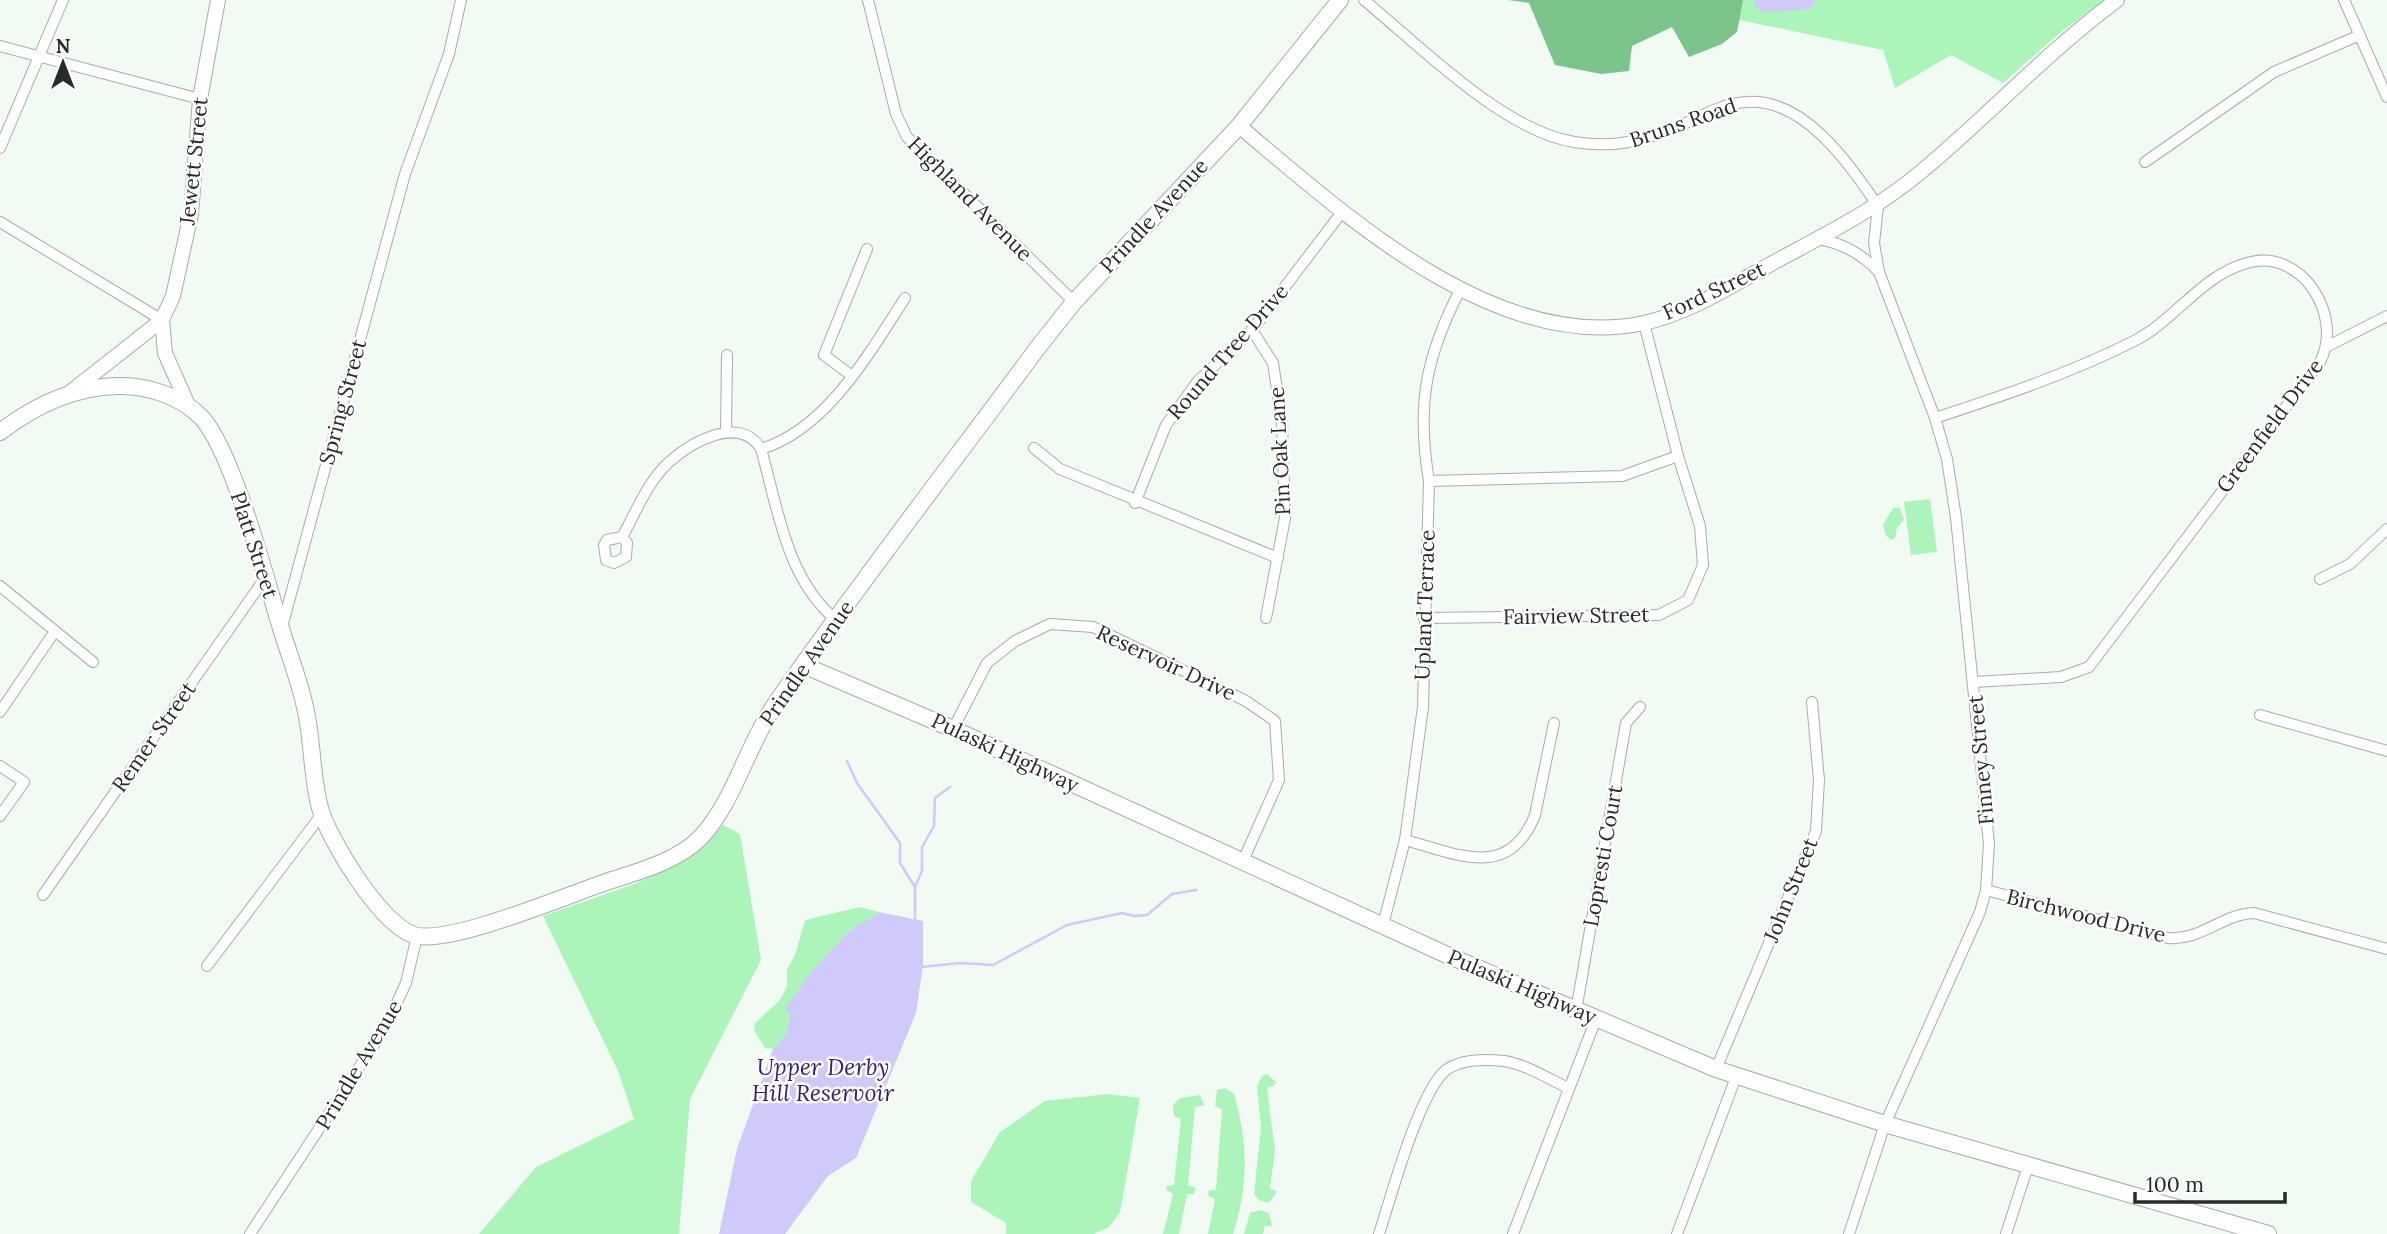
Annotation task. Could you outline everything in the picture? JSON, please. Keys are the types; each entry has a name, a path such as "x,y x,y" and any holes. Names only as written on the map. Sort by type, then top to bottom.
{"main road":[{"name":"Prindle Avenue","path":"417,936 432,938 468,929 651,866 692,845 715,818 771,710 1074,302 1239,126 1340,0"},
{"path":"0,432 24,414 66,395 122,386 157,392 188,405"},
{"name":"Platt Street","path":"188,405 201,418 218,443 265,578 307,716 322,814 328,831 383,913 404,932 417,936"},
{"name":"Pulaski Highway","path":"803,665 953,729 1242,863 1576,1011 1736,1077 1885,1124 2268,1234"}],"street":[{"path":"0,148 63,0"},
{"name":"Jewett Street","path":"162,320 173,296 191,214 200,99 218,0"},
{"name":"Spring Street","path":"281,630 405,174 449,54 461,0"},
{"name":"Highland Avenue","path":"868,0 896,114 907,137 1074,302"},
{"name":"Bruns Road","path":"1364,0 1488,101 1520,123 1545,135 1572,142 1623,145 1655,137 1731,104 1759,101 1775,104 1799,117 1829,146 1878,206"},
{"name":"Ford Street","path":"1239,126 1342,212 1396,251 1461,288 1520,313 1567,325 1593,327 1644,323 1715,295 1878,206 1924,170 2117,0"},
{"path":"2344,0 2387,97"},
{"path":"2145,162 2274,72 2360,35"},
{"path":"0,46 200,99"},
{"name":"Finney Street","path":"1849,1234 1885,1124 1980,912 1986,890 1989,844 1955,506 1947,459 1935,418 1879,272 1874,243 1878,206"},
{"name":"Round Tree Drive","path":"1135,503 1166,425 1198,381 1252,330 1342,212"},
{"path":"0,222 162,320 66,395"},
{"path":"1818,239 1857,253 1879,272"},
{"path":"852,376 824,355 867,249"},
{"name":"Greenfield Drive","path":"1935,418 2013,392 2136,340 2222,274 2253,261 2277,262 2299,271 2322,308 2328,346 2289,404 2089,667 2061,677 1974,682"},
{"name":"Upland Terrace","path":"1383,925 1405,840 1423,707 1429,481 1423,444 1423,410 1438,333 1461,288"},
{"path":"761,449 781,440 817,415 840,394 905,298"},
{"path":"2328,346 2387,316"},
{"name":"Platt Street","path":"162,320 165,353 188,405"},
{"name":"Fairview Street","path":"1424,618 1659,615 1688,600 1703,565 1700,526 1678,456 1644,323"},
{"name":"Pin Oak Lane","path":"1252,330 1273,363 1282,422 1285,518 1266,618"},
{"path":"726,432 727,355"},
{"path":"622,537 648,489 668,463 699,442 726,432 744,433 754,437 761,449 793,562 809,592 836,620"},
{"path":"1034,448 1060,469 1135,503 1278,558"},
{"path":"1429,481 1622,475 1678,456"},
{"path":"2320,579 2350,564 2387,529"},
{"name":"Remer Street","path":"43,895 265,578"},
{"path":"0,586 93,662"},
{"name":"Reservoir Drive","path":"953,729 986,663 1015,642 1050,624 1093,627 1246,701 1275,721 1279,780 1242,863"},
{"path":"0,712 55,631"},
{"name":"John Street","path":"1716,1069 1816,831 1819,780 1812,702"},
{"name":"Lopresti Court","path":"1576,1011 1626,723 1640,707"},
{"path":"2260,715 2387,751"},
{"path":"1405,840 1473,858 1495,857 1510,852 1529,830 1535,815 1554,723"},
{"path":"0,766 24,782 0,816"},
{"path":"207,966 322,814"},
{"name":"Birchwood Drive","path":"1986,890 2168,937 2187,938 2234,916 2254,913 2387,949"},
{"name":"Prindle Avenue","path":"250,1234 385,1028 406,983 417,936"},
{"path":"1513,1234 1596,1019"},
{"path":"1378,1234 1426,1099 1446,1070 1457,1064 1483,1060 1507,1062 1569,1088"},
{"path":"1677,1234 1736,1077"},
{"path":"2006,1234 2028,1166"}],"green space":[{"path":"1508,0 1743,0 1737,32 1722,44 1689,57 1672,27 1632,46 1629,71 1601,74 1555,65 1529,3"},
{"path":"1724,0 2104,0 2061,32 2003,83 1951,55 1895,88 1883,50 1730,18"},
{"path":"1930,499 1937,552 1911,555 1904,502"},
{"path":"1893,508 1900,508 1904,520 1897,528 1895,538 1891,540 1886,536 1883,525"},
{"path":"723,825 740,834 761,960 690,1099 679,1234 479,1234 536,1167 634,1119 618,1071 543,916 637,883 701,849"},
{"path":"860,907 879,912 848,932 785,1008 790,1014 787,1033 773,1049 765,1048 755,1032 754,1024 780,1000 787,986 787,969 795,955 805,920"},
{"path":"1267,1074 1276,1082 1274,1086 1267,1088 1275,1151 1270,1188 1277,1192 1269,1203 1259,1200 1254,1194 1261,1127 1257,1087 1261,1077"},
{"path":"1225,1088 1234,1094 1242,1129 1245,1164 1242,1199 1233,1234 1208,1234 1215,1199 1208,1196 1209,1190 1216,1190 1222,1109 1215,1106 1217,1090"},
{"path":"1108,1094 1140,1098 1120,1213 1109,1227 1093,1234 1006,1234 1006,1223 971,1202 971,1181 1000,1132 1045,1101"},
{"path":"1200,1095 1204,1105 1195,1107 1188,1185 1196,1188 1194,1194 1187,1194 1179,1234 1163,1234 1173,1194 1166,1190 1167,1186 1174,1185 1181,1119 1174,1116 1173,1105 1180,1098"},
{"path":"1261,1210 1269,1213 1272,1226 1265,1226 1263,1234 1244,1234 1250,1213"}],"water":[{"path":"1754,0 1816,0 1810,9 1764,12 1754,5"},
{"name":"Upper Derby Hill Reservoir","path":"879,912 923,921 923,965 916,1013 856,1158 828,1176 785,1234 719,1234 737,1149 773,1049 787,1033 790,1015 785,1008 812,971 848,932"}],"waterway":[{"path":"847,761 857,783 900,843 900,863 915,887"},
{"path":"915,921 915,887 922,871 922,847 934,826 935,798 950,787"},
{"path":"921,967 960,963 993,965 1067,925 1122,913 1147,915 1172,894 1196,890"}]}
